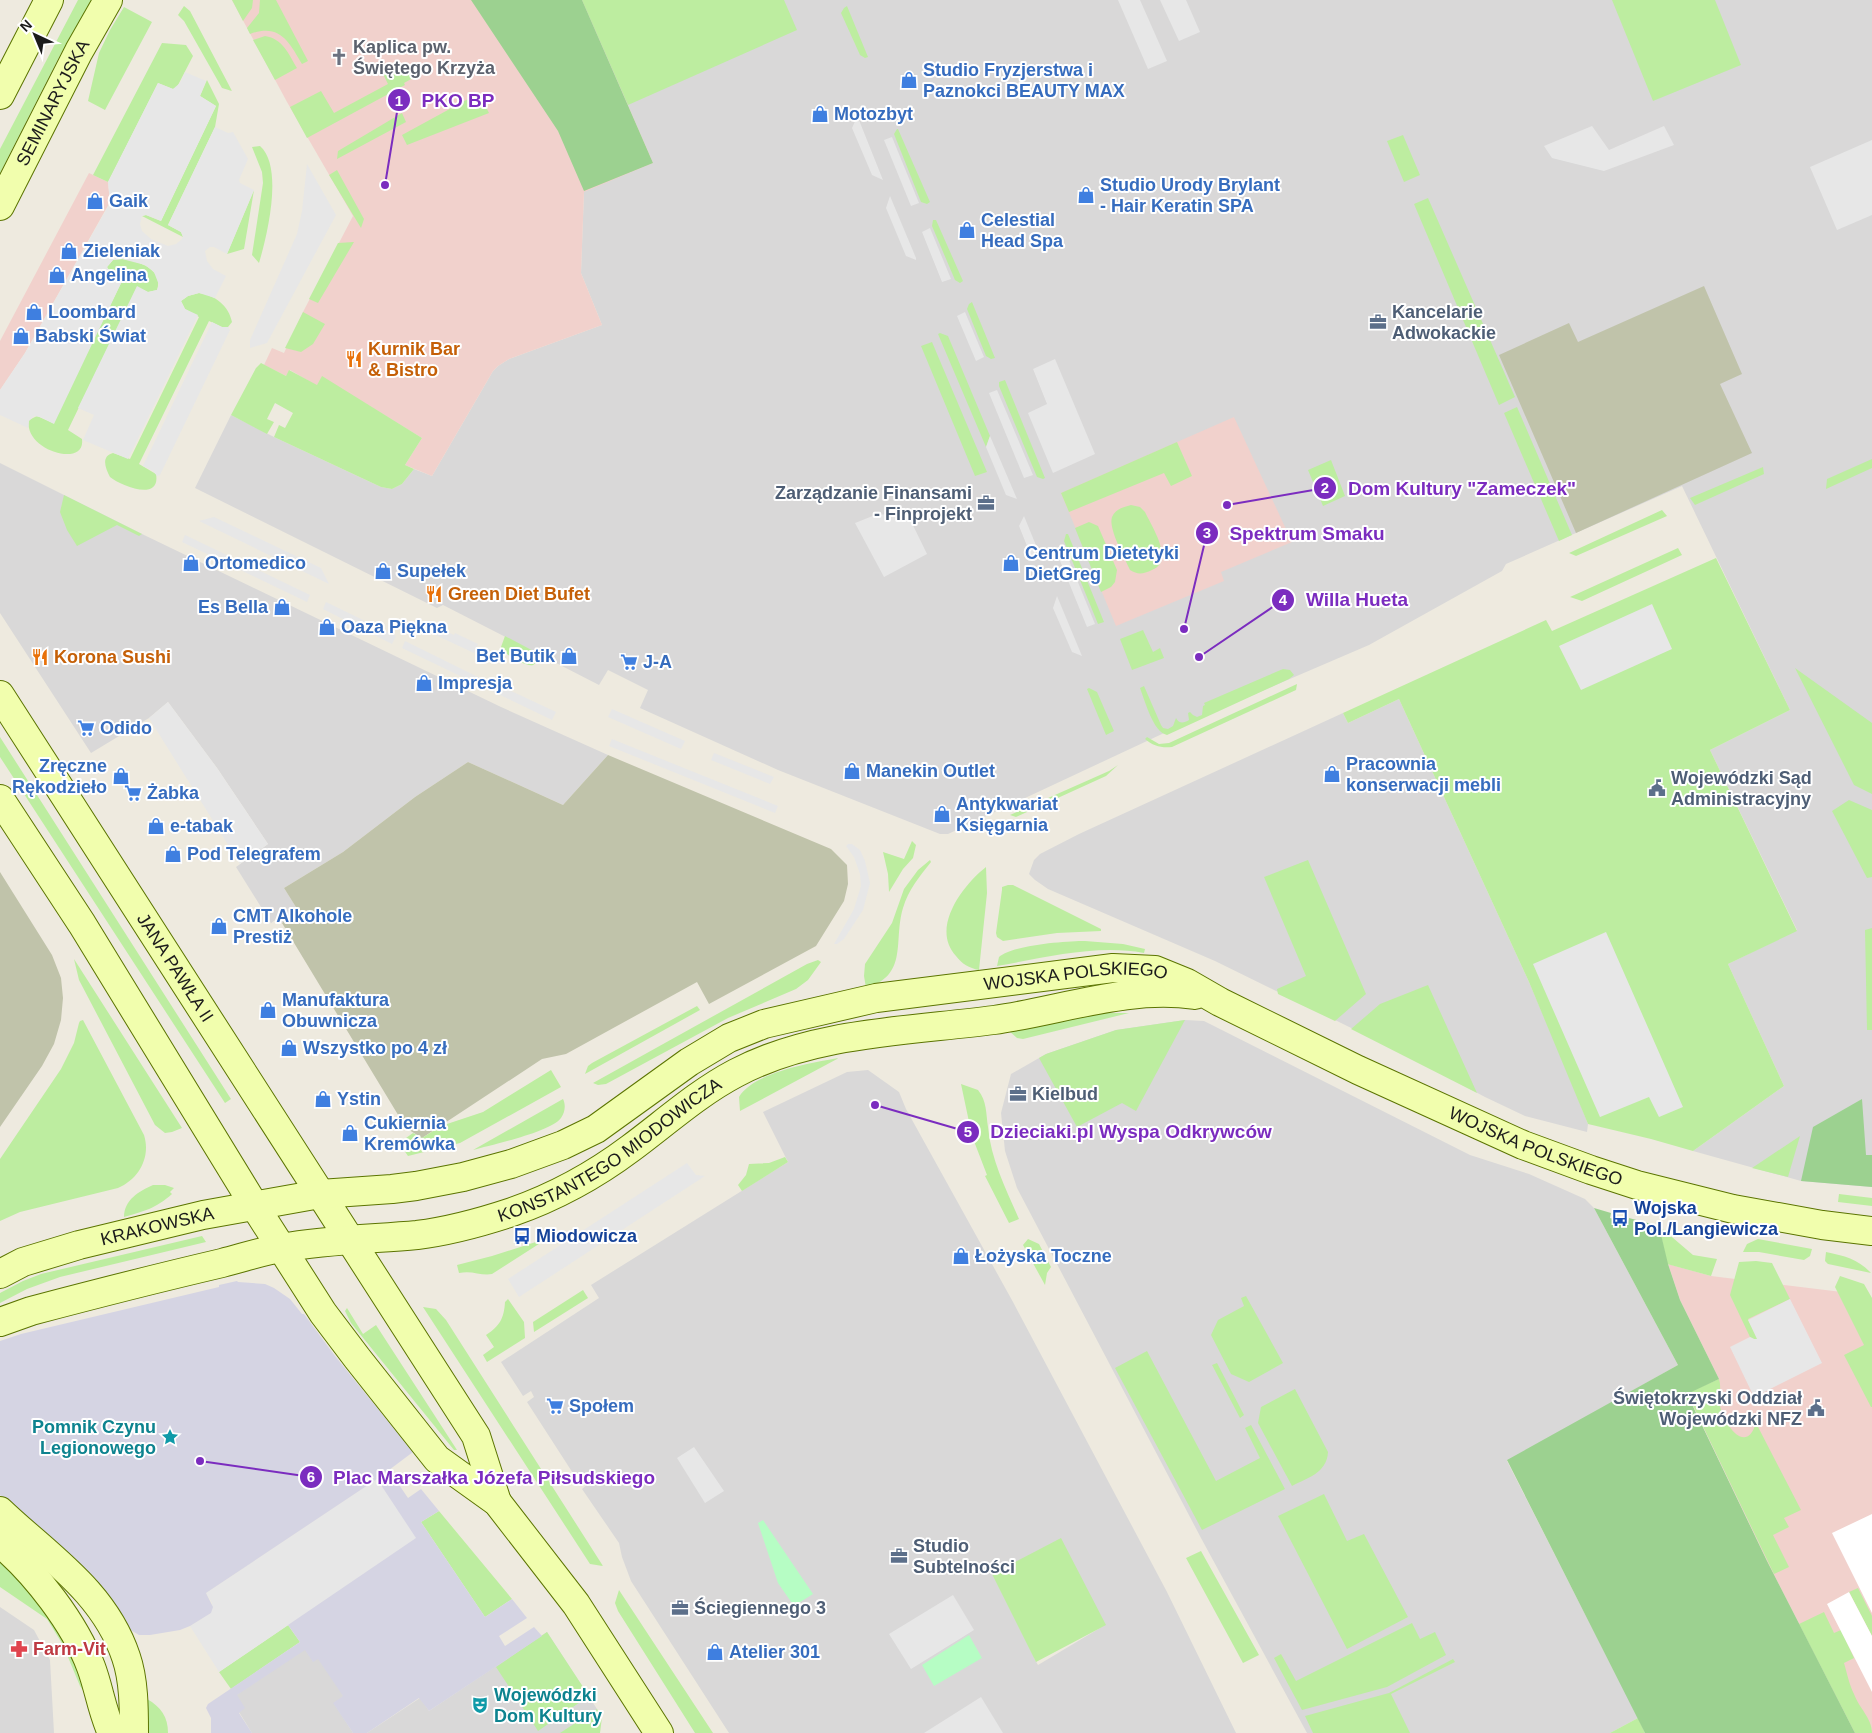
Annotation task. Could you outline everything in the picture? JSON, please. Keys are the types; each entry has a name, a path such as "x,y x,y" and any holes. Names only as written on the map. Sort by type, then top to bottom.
{"street":[{"path":"0,95 49,0"},
{"name":"SEMINARYJSKA","path":"0,206 79,51 108,0"},
{"name":"JANA PAWŁA II","path":"0,695 476,1436 497,1502"},
{"path":"0,799 82,924 254,1205 323,1312 356,1358 437,1459 497,1502 576,1604 659,1733"},
{"name":"WOJSKA POLSKIEGO","path":"926,992 1096,969 1155,970 1187,983 1220,1002 1358,1070 1523,1145 1591,1170 1637,1185 1733,1209 1822,1225 1872,1231"},
{"name":"KONSTANTEGO MIODOWICZA","path":"320,1194 392,1189 464,1177 511,1164 563,1146 596,1128 688,1062 730,1038 764,1024 796,1016 876,998 926,992"},
{"name":"WOJSKA POLSKIEGO","path":"931,1026 996,1019 1121,996 1155,992 1178,992 1199,995 1220,1002"},
{"name":"KONSTANTEGO MIODOWICZA","path":"281,1248 420,1234 468,1225 513,1212 569,1188 602,1168 706,1091 748,1066 798,1049 836,1040 931,1026"},
{"name":"KRAKOWSKA","path":"0,1274 23,1262 79,1245 203,1215 320,1194"},
{"path":"0,1322 31,1311 281,1248"},
{"path":"0,1510 73,1574 116,1633 128,1664 134,1733"},
{"path":"0,1543 24,1567 57,1606 72,1629 90,1664 112,1733"}],"shaded area":[{"path":"232,0 582,0 653,163 584,192 581,273 602,325 509,359 498,366 493,371 432,476 405,465 422,438 322,377 317,386 290,370 286,376 264,365 272,348 284,353 353,216 287,102"},
{"path":"582,0 1872,0 1872,1187 1801,1181 1693,1151 1784,1086 1728,964 1797,930 1710,750 1790,710 1682,486 1506,564 1502,571 1369,645 1162,734 948,834 940,834 778,770 640,708 648,690 608,670 599,685 443,605 437,608 195,488 231,415 381,487 392,489 402,484 414,469 432,476 493,371 498,366 509,359 602,325 581,273 584,191 653,163"},
{"path":"1118,0 1140,0 1167,61 1148,69"},
{"path":"1160,0 1186,0 1200,32 1179,41"},
{"path":"185,72 206,81 200,96 216,106 161,221 146,215 142,216 140,224 142,231 151,239 168,246 176,244 181,240 183,237 181,232 168,225 215,127 228,133 233,132 248,159 239,180 240,183 254,190 227,254 214,247 210,247 205,251 207,261 213,269 226,276 215,298 199,293 188,296 181,301 185,309 198,315 128,459 83,440 94,415 78,408 137,286 148,292 157,290 159,285 154,272 145,265 122,259 113,260 107,267 110,272 123,279 54,424 34,416 29,421 28,428 0,415 0,390 25,353 110,203 108,182 158,83 173,89 180,83"},
{"path":"857,117 883,180 872,175 852,128"},
{"path":"1592,126 1609,150 1664,126 1674,145 1604,171 1552,158 1544,146"},
{"path":"892,137 919,203 911,206 884,140"},
{"path":"1872,140 1872,215 1837,230 1810,167"},
{"path":"307,164 336,215 267,343 250,348 250,340 297,234 302,211"},
{"path":"89,173 108,182 110,202 25,353 0,390 0,341"},
{"path":"890,196 916,260 906,256 886,208"},
{"path":"930,228 951,279 942,282 922,232"},
{"path":"1704,286 1742,374 1720,384 1752,453 1576,533 1499,355 1569,323 1578,342"},
{"path":"965,312 984,357 976,361 957,316"},
{"path":"212,322 222,327 228,327 230,330 160,475 157,476 153,471 143,466"},
{"path":"1055,359 1095,454 1053,473 1028,413 1047,404 1033,369"},
{"path":"997,390 1033,475 1024,478 989,393"},
{"path":"1234,417 1292,542 1221,572 1224,581 1116,626 1061,493"},
{"path":"990,436 1017,499 1006,495 986,447"},
{"path":"0,463 142,534 501,707 608,755 563,805 468,762 415,797 343,852 284,888 299,912 282,923 278,918 271,923 236,867 268,844 217,768 168,702 149,718 91,753 0,613"},
{"path":"907,513 927,554 884,577 855,523 875,515"},
{"path":"1024,516 1042,560 1031,556 1019,526"},
{"path":"214,517 321,568 329,584 199,521"},
{"path":"185,535 310,595 307,602 182,542"},
{"path":"1064,548 1095,624 1087,627 1056,551"},
{"path":"1057,596 1082,656 1072,652 1053,608"},
{"path":"326,602 396,636 392,644 323,609"},
{"path":"1652,604 1672,649 1581,690 1559,646"},
{"path":"432,625 478,644 474,653 429,632"},
{"path":"405,641 482,679 479,685 402,648"},
{"path":"492,682 556,712 552,720 488,689"},
{"path":"1399,699 1529,982 1588,1124 1587,1132 1525,1116 1215,961 1048,889 1029,874 1034,860 1040,854 1079,834 1343,713 1348,723"},
{"path":"168,702 217,768 268,844 240,864 149,718"},
{"path":"612,709 685,741 681,749 608,717"},
{"path":"612,739 778,806 775,813 609,746"},
{"path":"714,753 774,777 770,784 711,760"},
{"path":"608,755 831,849 847,865 848,884 844,901 816,946 709,1004 697,982 566,1054 542,1059 422,1138 406,1128 282,923 299,912 284,888 343,852 415,797 468,762 563,805"},
{"path":"852,844 860,850 865,861 870,883 863,910 844,939 834,944 854,909 861,886 860,874 854,857 846,846"},
{"path":"0,872 52,955 61,978 63,998 61,1020 54,1044 42,1066 0,1127"},
{"path":"1606,932 1683,1107 1659,1117 1649,1097 1600,1117 1533,964"},
{"path":"1185,1020 1204,1021 1470,1155 1529,1174 1585,1199 1594,1208 1678,1365 1507,1461 1638,1718 1610,1733 1307,1733 1201,1538 1017,1188 1005,1151 1001,1113 1011,1074 1046,1054 1116,1030"},
{"path":"868,1070 899,1092 906,1109 1013,1302 1167,1592 1236,1733 729,1733 631,1581 619,1543 582,1489 589,1483 584,1477 578,1481 527,1402 534,1397 531,1391 523,1396 501,1362 599,1298 591,1285 788,1162 763,1112 847,1072","holes":["1105,1625 1038,1665 1034,1658"]},
{"path":"687,1163 696,1175 705,1176 519,1297 508,1279"},
{"path":"1668,1264 1711,1276 1850,1293 1872,1303 1872,1733 1855,1733 1767,1561 1687,1393 1719,1379 1680,1300"},
{"path":"237,1281 265,1284 290,1299 304,1314 335,1356 413,1452 389,1470 408,1498 421,1489 439,1511 421,1522 485,1617 512,1599 527,1618 499,1636 505,1646 534,1627 542,1636 429,1711 419,1698 367,1733 353,1733 333,1703 343,1696 318,1659 313,1662 305,1650 237,1695 245,1708 239,1713 252,1733 211,1733 211,1718 206,1708 208,1704 300,1642 288,1625 416,1538 377,1479 206,1593 213,1607 211,1613 180,1630 150,1635 139,1635 122,1625 0,1495 0,1341 21,1334 219,1287 219,1285"},
{"path":"1790,1299 1822,1363 1754,1397 1730,1347 1750,1337 1757,1339 1748,1320"},
{"path":"694,1447 724,1491 705,1503 677,1458"},
{"path":"377,1479 417,1538 219,1672 190,1626 211,1613 212,1603 206,1593"},
{"path":"953,1595 974,1630 911,1669 889,1634"},
{"path":"0,1607 34,1630 50,1660 54,1733 0,1733"},
{"path":"547,1632 597,1709 588,1717 581,1733 367,1733 420,1698 429,1711"},
{"path":"305,1649 318,1658 344,1696 334,1703 353,1733 252,1733 239,1712 236,1695"},
{"path":"981,1697 1003,1733 924,1733"}],"green space":[{"path":"78,0 92,0 59,57 0,173 0,149"},
{"path":"232,0 253,0 252,8 243,21"},
{"path":"260,0 276,0 308,61 302,64 288,42 276,33 260,31 250,34 247,28 259,13"},
{"path":"471,0 582,0 653,163 584,191 558,131"},
{"path":"582,0 784,0 797,30 628,105"},
{"path":"1612,0 1715,0 1741,65 1653,101"},
{"path":"184,6 190,11 232,91 222,88 184,21 178,15"},
{"path":"847,6 868,57 865,58 860,55 841,13"},
{"path":"124,7 152,22 105,110 88,101 99,53"},
{"path":"265,36 281,43 297,68 275,80 253,40"},
{"path":"162,43 186,45 193,56 177,87 173,89 158,83 108,182 93,175"},
{"path":"404,63 413,78 404,83 405,85 307,138 290,107 321,91 334,113 388,84 383,74"},
{"path":"207,80 219,104 215,127 168,225 181,232 183,237 142,216 146,215 161,221 216,106 200,96"},
{"path":"479,93 489,113 407,145 402,135"},
{"path":"402,113 406,122 337,159 338,151"},
{"path":"897,129 930,202 927,204 921,202 894,134"},
{"path":"1403,135 1420,175 1404,182 1387,141"},
{"path":"260,146 267,156 271,169 272,202 259,263 252,255 263,183 262,172 252,147"},
{"path":"337,170 364,219 361,228 329,175"},
{"path":"254,190 244,249 227,254"},
{"path":"1428,198 1515,397 1499,405 1414,204"},
{"path":"933,220 936,220 963,281 960,283 955,280 932,226"},
{"path":"354,242 318,303 309,299 338,243"},
{"path":"123,259 142,264 153,271 157,277 157,290 148,292 137,287 68,430 82,439 81,448 75,453 55,452 35,440 30,431 29,420 37,416 53,423 123,279 110,272 107,267 113,260"},
{"path":"199,293 210,296 220,302 228,311 232,322 228,327 222,327 209,321 139,464 156,474 156,483 147,490 115,481 110,477 105,460 113,453 130,459 199,317 185,309 181,301 188,296"},
{"path":"972,302 995,358 991,359 986,356 967,309"},
{"path":"303,312 325,324 313,344 301,352 285,348"},
{"path":"938,334 948,336 990,436 986,447"},
{"path":"932,342 987,472 975,476 921,346"},
{"path":"261,363 286,376 289,370 317,385 322,376 422,438 405,465 414,469 402,484 392,489 381,487 274,437 279,425 285,428 293,413 275,403 267,419 274,422 267,434 231,415 256,368"},
{"path":"1005,380 1045,478 1043,479 1037,477 999,386 999,382"},
{"path":"1517,407 1572,535 1559,541 1504,413"},
{"path":"1177,442 1192,476 1171,486 1164,473 1069,512 1061,493"},
{"path":"1872,459 1872,468 1826,489 1827,479"},
{"path":"1331,460 1345,496 1323,506 1308,470"},
{"path":"1763,467 1764,474 1695,505 1690,498"},
{"path":"64,495 142,534 139,536 117,525 77,546 67,530 60,512"},
{"path":"1131,505 1140,507 1145,512 1160,543 1162,552 1159,566 1143,573 1136,573 1130,570 1112,529 1113,514"},
{"path":"1662,510 1667,516 1576,556 1569,553"},
{"path":"1089,522 1098,526 1117,570 1115,582 1111,587 1101,592 1075,528"},
{"path":"1066,534 1068,534 1104,622 1098,624 1064,541"},
{"path":"1678,548 1682,555 1582,601 1570,597"},
{"path":"1716,558 1790,710 1710,750 1797,931 1728,964 1784,1086 1693,1151 1588,1124 1529,982 1399,699 1348,723 1343,713 1546,620 1552,631"},
{"path":"1143,630 1153,652 1160,648 1164,658 1132,670 1120,639"},
{"path":"505,636 541,655 537,662 533,665 525,664 506,653 501,647"},
{"path":"1795,668 1872,723 1872,794 1854,785"},
{"path":"1283,669 1290,670 1294,675 1167,735 1162,733 1154,722 1140,688 1144,686 1161,725 1163,728 1168,729 1173,726 1176,718 1182,722 1189,720 1188,713 1190,712 1197,717 1202,715 1204,703"},
{"path":"1297,684 1296,690 1172,747 1157,746 1145,739 1147,737 1159,744 1169,743"},
{"path":"1089,688 1097,692 1114,731 1106,735 1087,689"},
{"path":"0,737 231,1099 225,1103 0,757"},
{"path":"1118,765 1106,776 1016,817 1010,815 1109,771"},
{"path":"1849,800 1872,810 1872,877 1867,878 1832,811"},
{"path":"912,841 916,845 913,858 903,869 889,892 888,874 883,852 904,859"},
{"path":"930,860 931,862 905,901 900,920 897,955 894,966 889,975 880,982 866,988 865,964 892,923 904,889 918,870"},
{"path":"1308,860 1366,994 1335,1021 1278,994 1277,989 1306,976 1264,877"},
{"path":"986,867 987,893 979,970 966,965 958,959 949,945 946,933 948,920 960,896"},
{"path":"1013,885 1101,929 1101,931 1057,933 1003,941 997,937 996,933 1002,887"},
{"path":"1872,928 1872,1030 1867,1030 1865,930"},
{"path":"1085,941 1123,944 1145,949 1144,953 1107,950 1070,953 997,966 999,957 1015,949 1053,943"},
{"path":"74,959 182,1128 165,1133 155,1125 79,980"},
{"path":"818,960 821,962 808,980 796,989 728,1018 606,1084 598,1085 593,1083 807,964"},
{"path":"1428,985 1477,1093 1351,1029 1380,1004"},
{"path":"697,1006 700,1010 585,1074 588,1066 592,1063"},
{"path":"1100,1013 1129,1013 1023,1039 1017,1038 1008,1030"},
{"path":"83,1020 144,1135 146,1151 142,1166 132,1179 118,1188 20,1212 0,1221 0,1159 61,1069 74,1043 79,1023"},
{"path":"1185,1020 1136,1111 1122,1103 1077,1127 1039,1058 1116,1030"},
{"path":"838,1058 740,1111 739,1097 746,1088 757,1081 784,1070"},
{"path":"551,1070 561,1087 460,1143 408,1156 399,1143 413,1133 422,1138 441,1126 483,1112"},
{"path":"961,1084 978,1090 983,1099 992,1151 1019,1219 1009,1223 985,1176 987,1175 972,1136"},
{"path":"563,1099 565,1106 563,1113 561,1118 555,1123 534,1133 473,1150"},
{"path":"1862,1099 1866,1155 1872,1155 1872,1187 1801,1181 1813,1127"},
{"path":"1800,1136 1788,1177 1752,1168"},
{"path":"785,1157 788,1162 742,1191 738,1185 746,1175 749,1164 769,1163"},
{"path":"153,1185 165,1185 174,1188 170,1192 172,1194 155,1206 124,1217 129,1201 138,1193"},
{"path":"1839,1194 1872,1198 1872,1206 1838,1202"},
{"path":"1594,1208 1611,1213 1610,1218 1628,1223 1629,1218 1659,1226 1668,1264 1680,1300 1719,1379 1687,1394 1767,1561 1855,1733 1645,1733 1507,1460 1678,1365"},
{"path":"1659,1226 1693,1255 1717,1259 1711,1276 1667,1264"},
{"path":"202,1236 206,1242 60,1277 27,1289 0,1303 0,1293 41,1274"},
{"path":"1028,1239 1039,1244 1051,1267 1047,1273 1045,1285 1023,1245"},
{"path":"1758,1239 1812,1249 1810,1256 1804,1260 1759,1252 1743,1252 1747,1244"},
{"path":"542,1240 542,1242 492,1274 459,1273 457,1265"},
{"path":"1826,1252 1851,1259 1861,1264 1871,1273 1828,1264 1825,1261"},
{"path":"1756,1261 1772,1263 1790,1299 1748,1319 1758,1339 1754,1339 1750,1337 1730,1295 1739,1262"},
{"path":"1840,1276 1864,1284 1872,1298 1872,1407 1844,1355 1864,1345 1835,1287"},
{"path":"583,1290 588,1298 534,1332 533,1322"},
{"path":"1246,1296 1283,1363 1249,1382 1231,1374 1211,1335 1218,1320 1244,1306 1241,1298"},
{"path":"508,1299 524,1322 525,1338 487,1362 483,1355 494,1347 486,1335 500,1321 504,1313 505,1302"},
{"path":"423,1307 436,1309 446,1320 603,1566 590,1564"},
{"path":"347,1308 363,1334 376,1325 457,1450 454,1450 351,1323 345,1311"},
{"path":"1147,1351 1216,1481 1260,1458 1245,1428 1251,1425 1285,1489 1202,1530 1115,1368"},
{"path":"1217,1363 1244,1415 1240,1418 1212,1365"},
{"path":"1719,1379 1720,1406 1726,1421 1736,1434 1741,1437 1747,1437 1752,1432 1756,1423 1801,1510 1784,1518 1789,1527 1773,1535 1789,1567 1774,1574 1687,1393"},
{"path":"1295,1389 1328,1452 1327,1459 1320,1470 1292,1486 1258,1423 1261,1407"},
{"path":"1324,1494 1347,1541 1364,1534 1408,1617 1347,1649 1278,1516"},
{"path":"439,1511 512,1599 485,1617 421,1522"},
{"path":"763,1520 813,1594 794,1606 778,1583 758,1523"},
{"path":"1061,1538 1106,1625 1036,1662 992,1574"},
{"path":"1201,1551 1259,1655 1243,1663 1186,1558"},
{"path":"0,1559 22,1581 67,1643 88,1693 84,1692 80,1686 63,1645 47,1619 0,1587"},
{"path":"1858,1588 1872,1616 1872,1636 1849,1592"},
{"path":"619,1590 713,1733 695,1733 618,1611 615,1603"},
{"path":"1824,1612 1834,1633 1841,1630 1854,1658 1844,1663 1852,1690 1868,1718 1872,1733 1855,1733 1799,1624"},
{"path":"1412,1623 1420,1639 1435,1632 1446,1655 1387,1687 1302,1710 1274,1658 1281,1654 1296,1681"},
{"path":"288,1625 300,1642 231,1689 219,1672"},
{"path":"547,1632 589,1696 538,1731 496,1667"},
{"path":"969,1635 982,1658 934,1686 922,1665"},
{"path":"1453,1659 1455,1662 1391,1694 1410,1733 1313,1733 1305,1716 1389,1693"},
{"path":"147,1699 163,1713 167,1722 168,1733 146,1733"},
{"path":"597,1709 602,1717 600,1733 560,1733"},
{"path":"1638,1718 1645,1733 1610,1733"}],"pier":[{"path":"1872,1514 1872,1613 1832,1533"},
{"path":"1849,1592 1872,1636 1872,1692 1827,1604"}],"place":[{"name":"Kaplica pw. Świętego Krzyża","path":"339,57"},
{"name":"Studio Fryzjerstwa i Paznokci BEAUTY MAX","path":"909,80"},
{"name":"Motozbyt","path":"820,114"},
{"name":"PKO BP","path":"385,185"},
{"name":"Studio Urody Brylant - Hair Keratin SPA","path":"1086,195"},
{"name":"Gaik","path":"95,201"},
{"name":"Celestial Head Spa","path":"967,230"},
{"name":"Zieleniak","path":"69,251"},
{"name":"Angelina","path":"57,275"},
{"name":"Loombard","path":"34,312"},
{"name":"Kancelarie Adwokackie","path":"1378,322"},
{"name":"Babski Świat","path":"21,336"},
{"name":"Kurnik Bar & Bistro","path":"354,359"},
{"name":"Zarządzanie Finansami - Finprojekt","path":"986,503"},
{"name":"Dom Kultury \"Zameczek\"","path":"1227,505"},
{"name":"Ortomedico","path":"191,563"},
{"name":"Centrum Dietetyki DietGreg","path":"1011,563"},
{"name":"Supełek","path":"383,571"},
{"name":"Green Diet Bufet","path":"434,594"},
{"name":"Es Bella","path":"282,607"},
{"name":"Oaza Piękna","path":"327,627"},
{"name":"Spektrum Smaku","path":"1184,629"},
{"name":"Bet Butik","path":"569,656"},
{"name":"Korona Sushi","path":"40,657"},
{"name":"Willa Hueta","path":"1199,657"},
{"name":"J-A","path":"629,662"},
{"name":"Impresja","path":"424,683"},
{"name":"Odido","path":"86,728"},
{"name":"Manekin Outlet","path":"852,771"},
{"name":"Pracownia konserwacji mebli","path":"1332,774"},
{"name":"Zręczne Rękodzieło","path":"121,776"},
{"name":"Wojewódzki Sąd Administracyjny","path":"1657,788"},
{"name":"Żabka","path":"133,793"},
{"name":"Antykwariat Księgarnia","path":"942,814"},
{"name":"e-tabak","path":"156,826"},
{"name":"Pod Telegrafem","path":"173,854"},
{"name":"CMT Alkohole Prestiż","path":"219,926"},
{"name":"Manufaktura Obuwnicza","path":"268,1010"},
{"name":"Wszystko po 4 zł","path":"289,1048"},
{"name":"Kielbud","path":"1018,1094"},
{"name":"Ystin","path":"323,1099"},
{"name":"Dzieciaki.pl Wyspa Odkrywców","path":"875,1105"},
{"name":"Cukiernia Kremówka","path":"350,1133"},
{"name":"Wojska Pol./Langiewicza","path":"1620,1218"},
{"name":"Miodowicza","path":"522,1236"},
{"name":"Łożyska Toczne","path":"961,1256"},
{"name":"Społem","path":"555,1406"},
{"name":"Świętokrzyski Oddział Wojewódzki NFZ","path":"1816,1408"},
{"name":"Pomnik Czynu Legionowego","path":"170,1437"},
{"name":"Plac Marszałka Józefa Piłsudskiego","path":"200,1461"},
{"name":"Studio Subtelności","path":"899,1556"},
{"name":"Ściegiennego 3","path":"680,1608"},
{"name":"Farm-Vit","path":"19,1649"},
{"name":"Atelier 301","path":"715,1652"},
{"name":"Wojewódzki Dom Kultury","path":"480,1705"}]}
